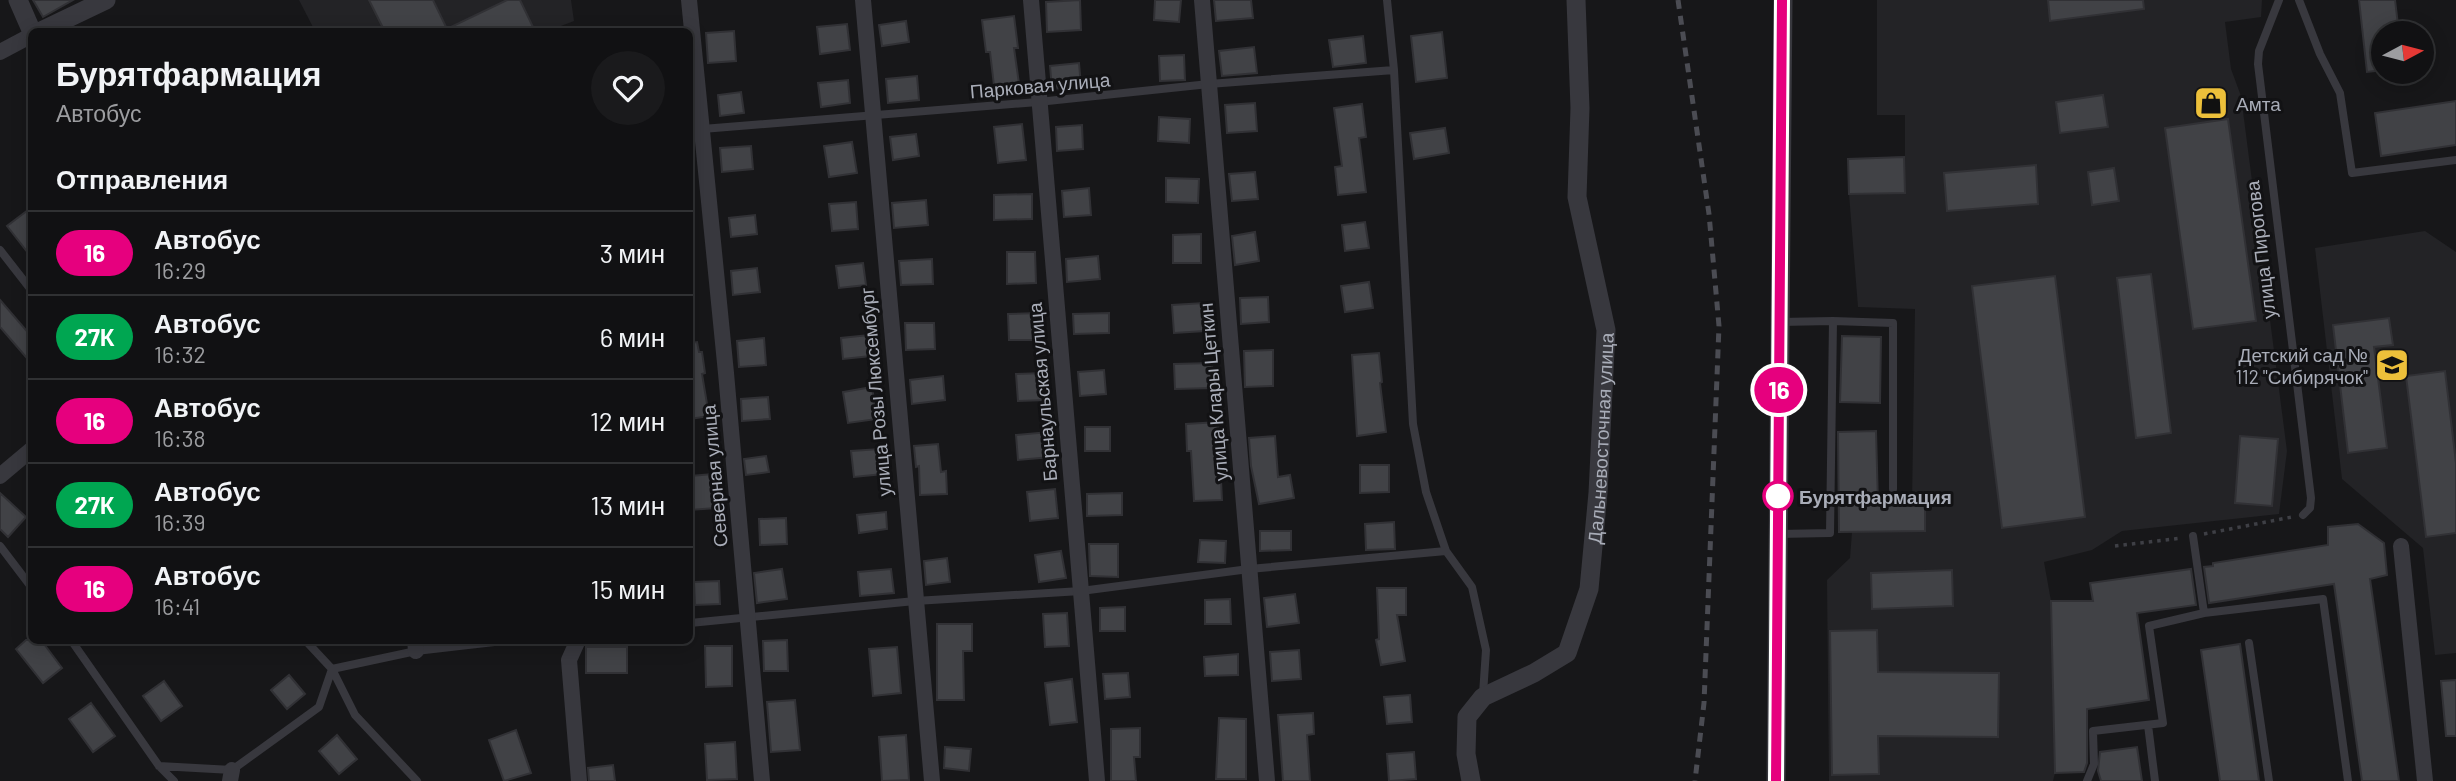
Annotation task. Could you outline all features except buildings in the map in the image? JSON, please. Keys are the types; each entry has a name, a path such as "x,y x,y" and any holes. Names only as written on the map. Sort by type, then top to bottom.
{"street":[{"path":"18,0 30,28"},
{"path":"47,28 106,0"},
{"name":"Северная улица","path":"689,0 691,28"},
{"name":"улица Розы Люксембург","path":"863,0 932,781"},
{"name":"Барнаульская улица","path":"1031,0 1097,781"},
{"name":"улица Клары Цеткин","path":"1202,0 1267,781"},
{"name":"Дальневосточная улица","path":"1483,697 1534,673 1567,653 1589,589 1598,493 1606,330 1577,197 1580,107 1576,0"},
{"path":"1776,781 1783,0"},
{"path":"0,52 28,35"},
{"name":"Северная улица","path":"693,74 696,130 762,781"},
{"path":"0,476 28,452"},
{"path":"2401,546 2425,781"},
{"path":"576,644 569,660 579,781"},
{"path":"1471,781 1466,754 1467,717 1483,697"}],"lane":[{"path":"1387,0 1394,70 1413,424 1426,492 1446,551 1472,587 1486,650 1483,697"},
{"name":"улица Пирогова","path":"2279,0 2259,51 2258,64 2311,498 2310,508 2303,515"},
{"path":"2299,0 2320,54 2340,93 2352,173 2456,160"},
{"name":"Парковая улица","path":"696,130 1394,70"},
{"path":"0,250 28,286"},
{"path":"1777,534 1830,533 1833,321"},
{"path":"1779,322 1893,323 1893,489"},
{"path":"2193,536 2204,613"},
{"path":"0,546 28,583"},
{"path":"693,623 915,601 1081,591 1249,569 1446,551"},
{"path":"2087,781 2094,764 2093,732 2163,723 2149,626 2204,613 2323,599 2348,781"},
{"path":"2249,643 2269,781"},
{"path":"74,644 159,766 174,781"},
{"path":"309,644 332,669 355,715 417,781"},
{"path":"332,669 416,646 448,644"},
{"path":"159,766 231,776 319,707 332,669"},
{"path":"2148,725 2155,781"}],"path":[{"path":"2115,546 2193,536 2303,515"}],"shaded area":[{"path":"299,0 571,0 574,21 560,28 313,28"},
{"path":"1877,0 2262,0 2261,17 2225,22 2231,69 2241,96 2287,451 2279,514 2122,531 2092,550 2044,562 2051,601 2053,781 1829,781 1827,580 1850,558 1852,532 1878,532 1878,504 1912,503 1915,309 1858,307 1849,194 1848,159 1905,156 1905,115 1877,115"},
{"name":"Детский сад № 112 \"Сибирячок\"","path":"2425,231 2456,252 2456,653 2435,655 2423,548 2342,479 2315,248"}],"railway":[{"path":"1678,0 1709,214 1719,326 1704,703 1695,781"}],"bus line":[{"name":"16","path":"1776,781 1782,0"}],"place":[{"name":"Амта","path":"2211,103"},
{"name":"Детский сад № 112 \"Сибирячок\"","path":"2392,365"},
{"name":"Бурятфармация","path":"1778,496"}]}
